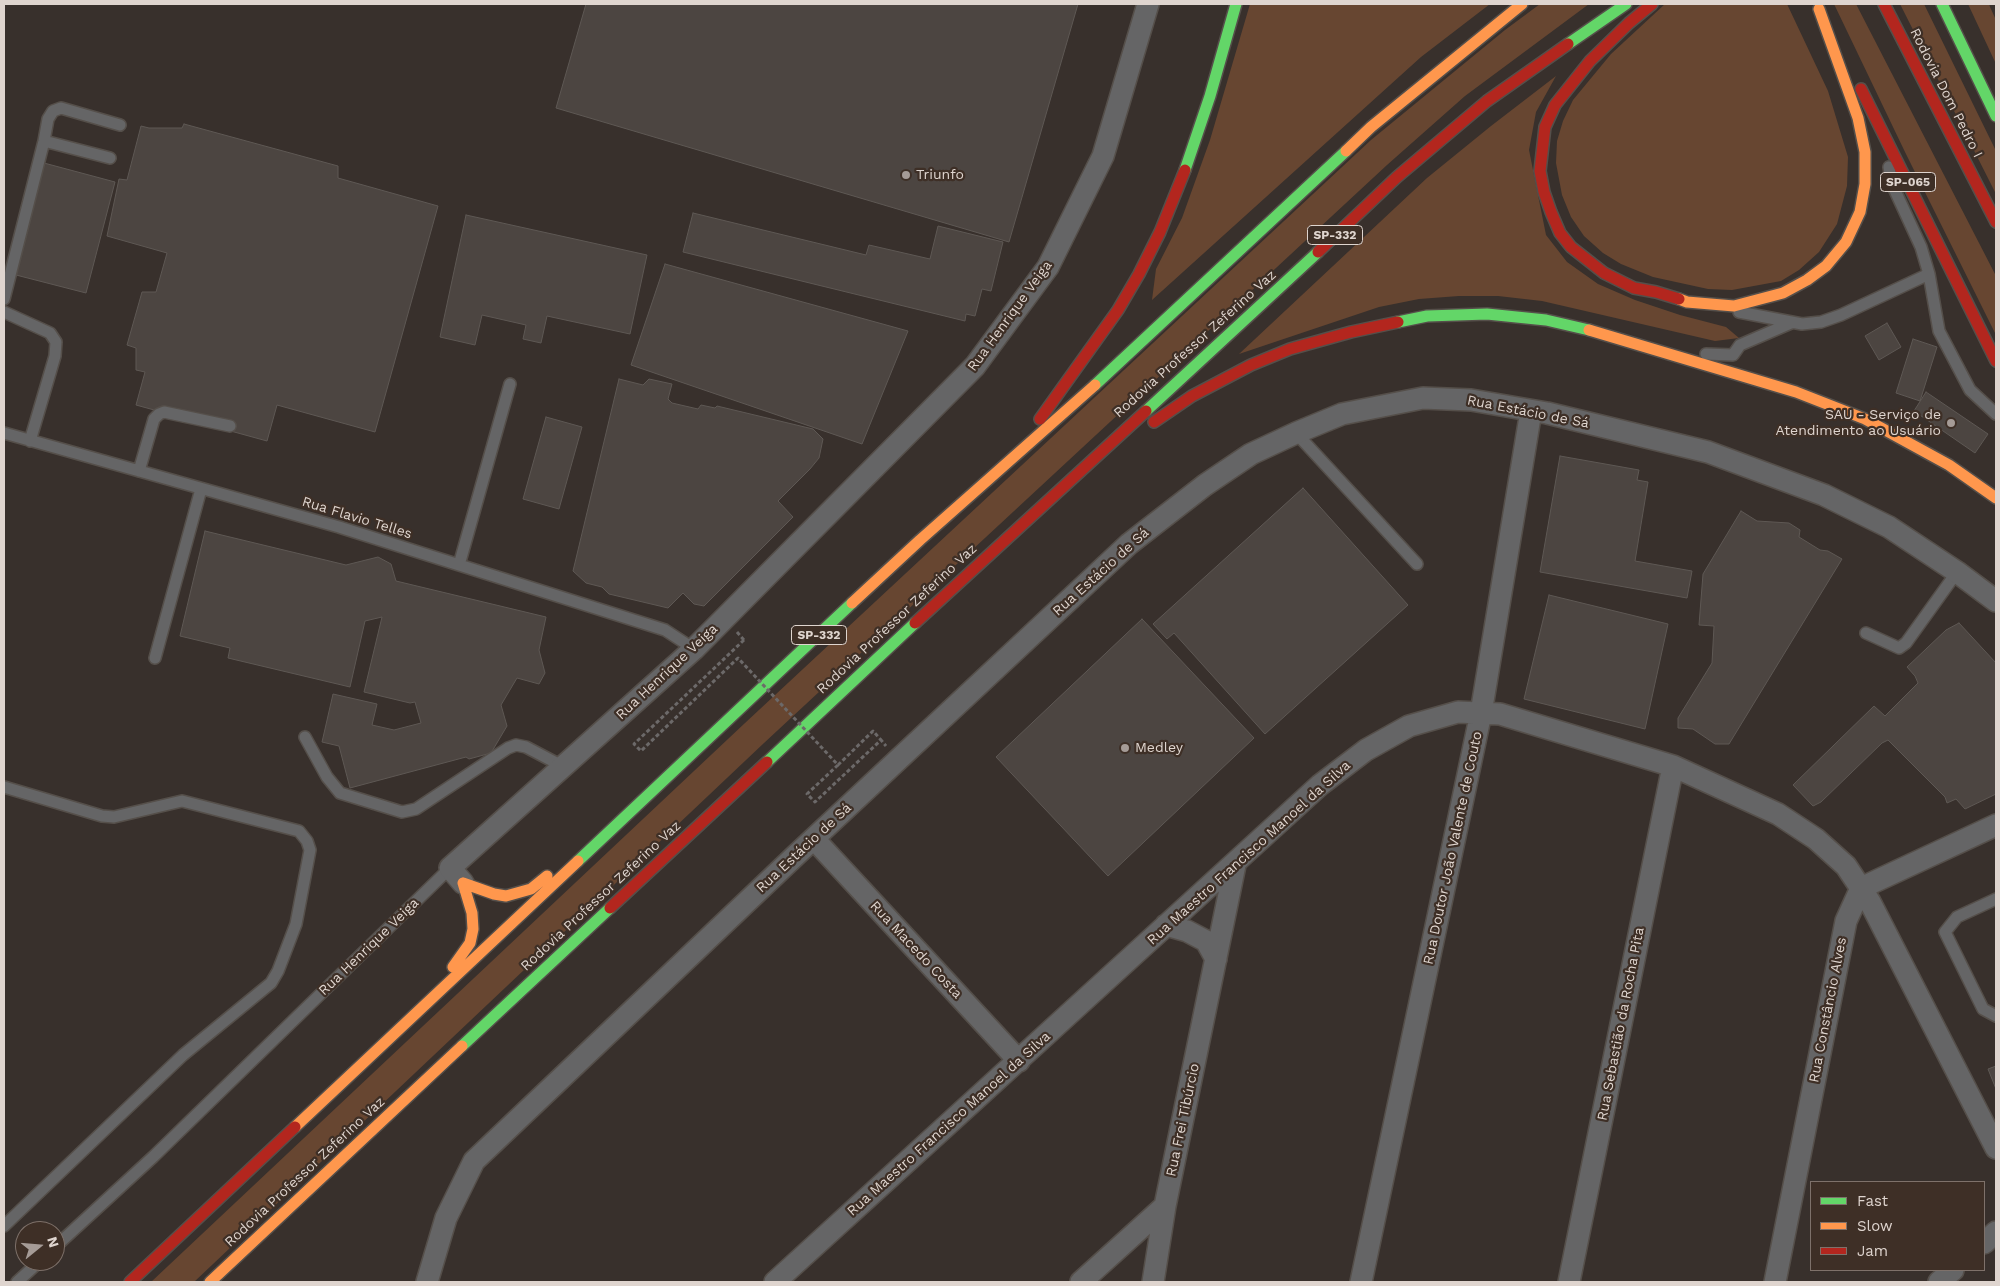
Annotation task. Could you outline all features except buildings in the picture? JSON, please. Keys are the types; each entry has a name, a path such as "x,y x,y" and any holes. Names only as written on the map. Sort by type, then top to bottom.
{"highway":[{"path":"920,540 1045,413 1118,310 1140,274 1186,169 1210,96 1236,4"},
{"name":"SP-332","path":"130,1282 920,540 1083,396 1371,127 1522,4"},
{"name":"Rodovia Professor Zeferino Vaz","path":"210,1282 1060,487 1211,352 1397,177 1487,101 1626,4"},
{"path":"1652,4 1590,61 1555,105 1545,127 1540,170 1550,212 1560,233 1571,247 1604,273 1634,288 1656,292 1687,302 1734,306 1783,293 1807,280 1826,266 1846,242 1860,212 1865,184 1865,152 1858,118 1818,6"},
{"name":"Rodovia Dom Pedro I","path":"1884,4 1996,222"},
{"path":"1942,4 1996,116"},
{"name":"SP-065","path":"1818,6 1881,126 1996,361"},
{"path":"1060,487 1192,396 1251,365 1290,349 1351,332 1427,316 1487,314 1546,320 1571,325 1622,338 1796,392 1865,419 1949,465 1996,498"},
{"path":"457,876 494,894 506,896 530,889 634,809"},
{"path":"367,1059 461,957 470,943 473,929 472,913 457,876"}],"street":[{"name":"Rua Henrique Veiga","path":"457,876 564,766 694,649 975,366 1048,267 1103,156 1148,4"},
{"name":"Rua Estácio de Sá","path":"427,1282 446,1218 458,1190 474,1161 1129,544 1205,485 1251,454 1296,433 1342,414 1423,398 1471,400 1547,413 1708,452 1806,489 1889,527 1996,601"},
{"name":"Rua Doutor João Valente de Couto","path":"1361,1282 1481,713 1531,411"},
{"name":"Rua Maestro Francisco Manoel da Silva","path":"775,1282 1166,925 1235,865 1320,785 1366,750 1409,726 1458,712 1500,714 1673,766 1778,814 1816,839 1846,866 1870,902 1996,1148"},
{"name":"Rua Sebastião da Rocha Pita","path":"1569,1282 1673,766"},
{"path":"1860,888 1996,825"},
{"name":"Rua Macedo Costa","path":"814,839 1019,1061"},
{"name":"Rua Frei Tibúrcio","path":"1153,1282 1165,1206 1235,865"},
{"name":"Rua Constâncio Alves","path":"1775,1282 1846,921 1860,888"},
{"path":"1166,925 1187,931 1206,941 1216,959"},
{"path":"1080,1282 1165,1206"},
{"path":"1985,1242 1996,1232"},
{"path":"1939,1282 1952,1271"}],"lane":[{"path":"4,299 48,119 53,110 61,108 120,125"},
{"path":"1881,126 1892,184 1921,247 1929,274 1939,331 1970,390 1996,414"},
{"path":"44,141 110,158"},
{"path":"1687,302 1791,323 1821,322 1841,315 1929,274"},
{"path":"4,312 50,333 56,342 55,356 30,441"},
{"path":"1667,353 1733,355 1740,345 1791,323"},
{"path":"459,565 510,384"},
{"path":"139,471 154,419 158,414 164,412 230,426"},
{"name":"Rua Flavio Telles","path":"4,433 339,527 665,630 694,649"},
{"path":"1296,433 1417,564"},
{"path":"156,658 201,488"},
{"path":"1866,633 1899,648 1906,643 1956,572"},
{"path":"305,737 326,777 340,793 402,812 416,809 508,748 516,745 526,747 564,766"},
{"path":"4,787 114,817 182,802 299,831 307,841 310,850 296,924 278,971 271,983 183,1055 4,1226"},
{"name":"Rua Henrique Veiga","path":"65,1238 457,876"},
{"path":"1996,898 1957,917 1945,932 1983,1009 1996,1016"},
{"path":"17,1282 29,1271"}],"path":[{"path":"744,640 634,744 641,751 738,658 838,765"},
{"path":"873,732 881,740 815,802 807,794 838,765 873,732"}],"shaded area":[{"path":"1250,4 1490,4 1421,57 1152,300 1156,269 1182,218 1210,140"},
{"path":"1540,4 1589,4 1465,96 1387,165 764,743 194,1282 151,1282 745,723 1371,140 1505,30"},
{"path":"1665,4 1787,4 1828,91 1848,157 1847,186 1837,224 1819,252 1799,270 1781,281 1732,290 1708,289 1653,277 1621,264 1603,253 1584,236 1571,217 1562,195 1556,163 1557,141 1563,121 1573,100 1611,54"},
{"path":"1834,4 1856,4 1996,276 1996,335 1905,152"},
{"path":"1900,4 1924,4 1996,151 1996,194"},
{"path":"1968,4 1989,4 1996,20 1996,64"},
{"path":"1556,76 1536,112 1529,150 1546,235 1567,262 1598,284 1635,300 1680,315 1726,327 1739,338 1715,341 1542,301 1498,296 1459,296 1419,299 1379,307 1239,354 1427,178"}],"traffic: fast":[{"path":"1185,170 1210,96 1236,4"},
{"path":"1568,44 1626,4"},
{"path":"1942,4 1996,116"},
{"path":"1095,385 1346,151"},
{"path":"1146,411 1318,252"},
{"path":"1398,322 1427,316 1487,314 1546,320 1589,330"},
{"path":"578,861 852,603"},
{"path":"767,762 915,623"},
{"path":"462,1046 610,908"}],"traffic: slow":[{"path":"1346,151 1371,127 1522,4"},
{"path":"1679,299 1687,302 1734,306 1783,293 1807,280 1826,266 1846,242 1860,212 1865,184 1865,152 1858,118 1819,9"},
{"path":"1589,330 1796,392 1865,419 1949,465 1996,498"},
{"path":"852,603 1095,385"},
{"path":"295,1127 578,861"},
{"path":"463,883 494,894 506,896 531,889 547,876"},
{"path":"453,967 470,943 473,929 472,913 463,883"},
{"path":"210,1282 462,1046"}],"traffic: jam":[{"path":"1652,4 1629,23 1590,61 1555,105 1545,127 1540,171 1544,192 1551,212 1560,233 1571,247 1604,273 1634,288 1679,299"},
{"path":"1884,4 1996,222"},
{"path":"1318,252 1397,177 1487,101 1568,44"},
{"path":"1861,89 1996,361"},
{"path":"1040,419 1118,310 1139,274 1160,232 1185,170"},
{"path":"1154,422 1192,396 1251,365 1290,349 1351,332 1398,322"},
{"path":"915,623 1146,411"},
{"path":"610,908 767,762"},
{"path":"130,1282 295,1127"}],"place":[{"name":"Triunfo","path":"906,175"},
{"name":"SAU - Serviço de Atendimento ao Usuário","path":"1951,423"},
{"name":"Medley","path":"1125,748"}]}
